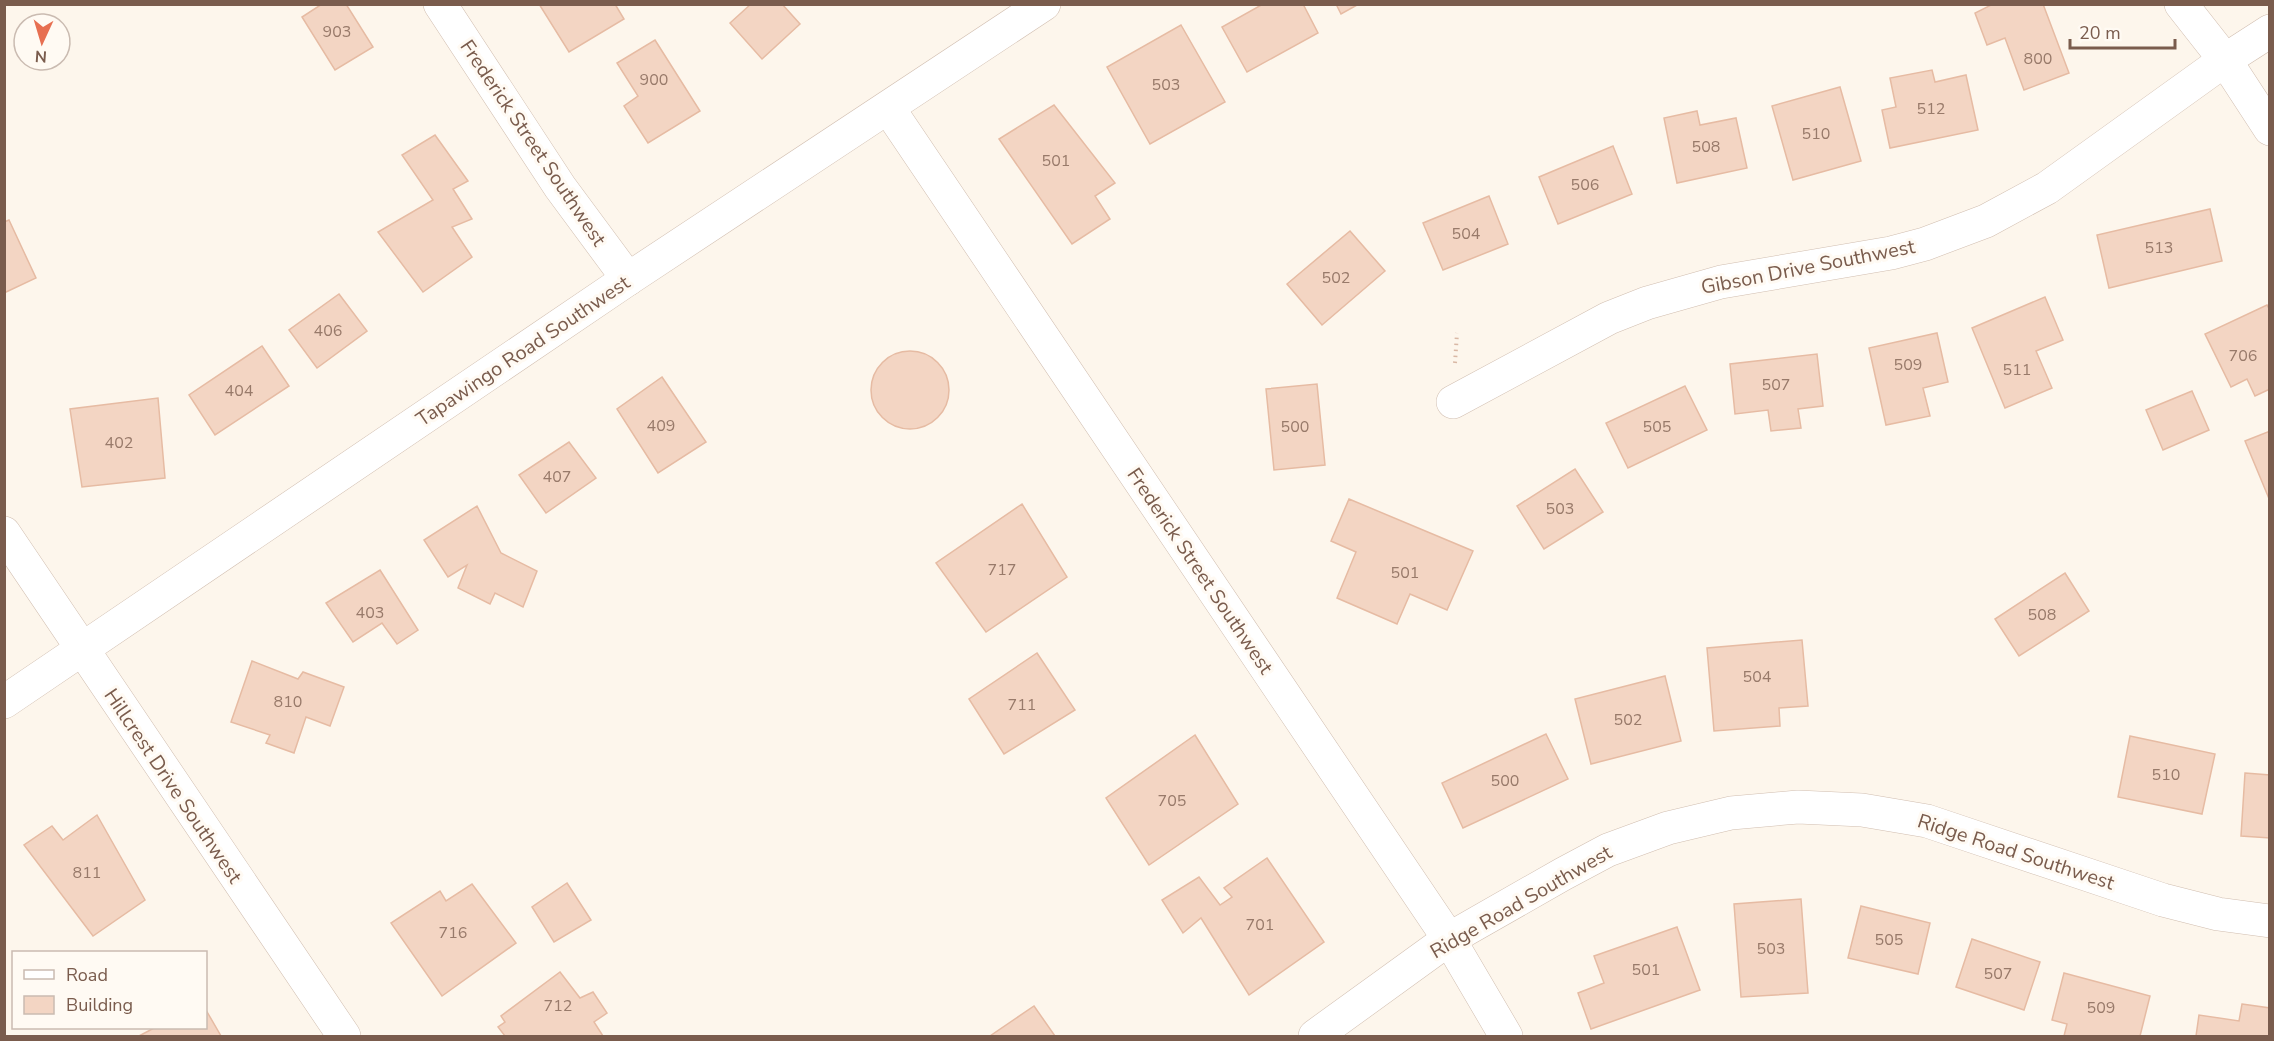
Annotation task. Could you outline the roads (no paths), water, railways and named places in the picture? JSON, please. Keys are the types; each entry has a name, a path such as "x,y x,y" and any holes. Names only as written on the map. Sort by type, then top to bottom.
{"street":[{"name":"Frederick Street Southwest","path":"440,4 560,188 628,279"},
{"name":"Tapawingo Road Southwest","path":"4,702 628,279 889,109 1044,4"},
{"path":"2181,4 2225,60 2270,129"},
{"name":"Gibson Drive Southwest","path":"1453,402 1609,318 1647,303 1721,282 1891,253 1925,244 1986,221 2047,188 2225,60 2270,32"},
{"name":"Frederick Street Southwest","path":"889,109 1449,939 1506,1036"},
{"name":"Hillcrest Drive Southwest","path":"4,533 344,1036"},
{"name":"Ridge Road Southwest","path":"1316,1036 1449,939 1608,850 1668,828 1731,813 1798,807 1862,810 1927,821 2163,900 2218,914 2270,921"}]}
